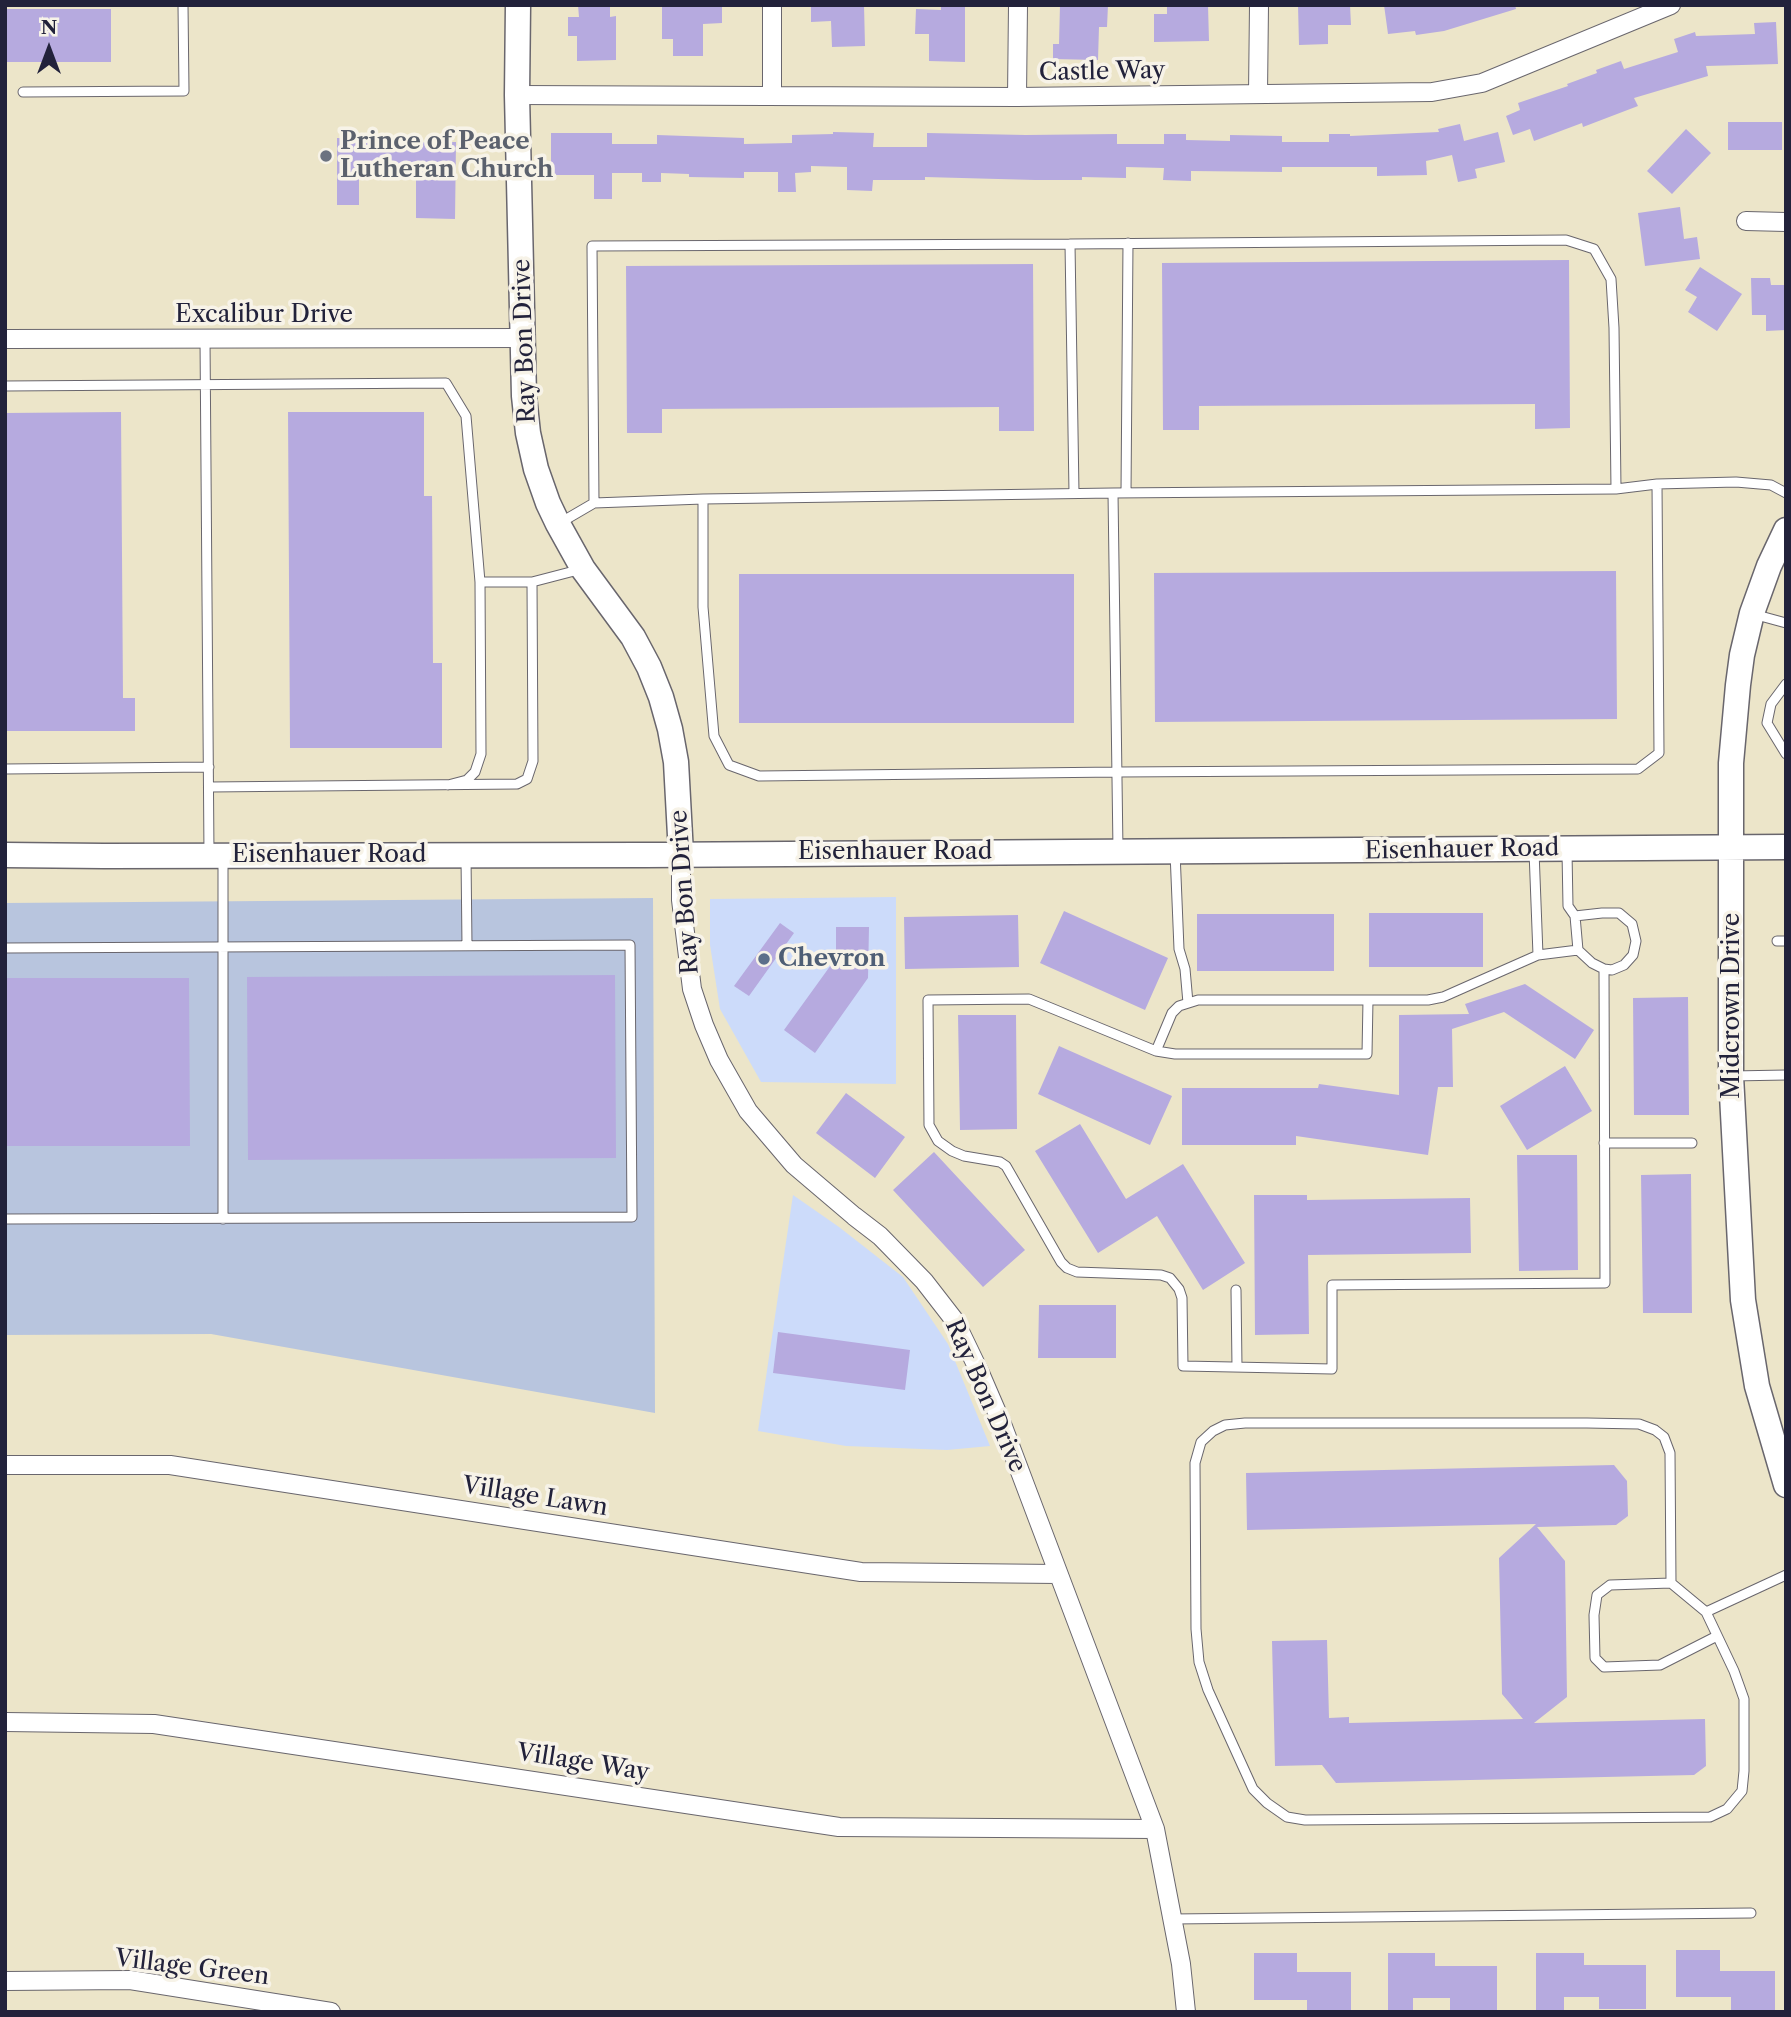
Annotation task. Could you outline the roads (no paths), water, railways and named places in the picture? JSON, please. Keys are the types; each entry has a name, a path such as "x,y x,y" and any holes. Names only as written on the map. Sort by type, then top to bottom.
{"street":[{"name":"Ray Bon Drive","path":"518,5 517,96 524,396 528,433 536,469 558,524 583,569 633,637 661,697 676,762 681,900 692,989 719,1060 748,1111 794,1165 880,1236 924,1281 955,1321 972,1355 1002,1424 1155,1829 1181,1964 1186,2012"},
{"path":"772,5 772,96"},
{"path":"1017,97 1018,5"},
{"path":"1258,94 1259,5"},
{"name":"Castle Way","path":"517,96 1017,97 1432,92 1482,83 1671,5"},
{"path":"1746,222 1786,222"},
{"name":"Excalibur Drive","path":"5,339 524,338"},
{"name":"Midcrown Drive","path":"1786,530 1752,613 1742,655 1731,763 1731,1076 1743,1300 1757,1386 1786,1485"},
{"name":"Eisenhauer Road","path":"5,855 1786,847"},
{"name":"Village Lawn","path":"5,1465 170,1465 861,1572 1058,1574"},
{"name":"Village Way","path":"5,1722 154,1724 839,1827 1155,1829"},
{"name":"Village Green","path":"5,1981 130,1980 331,2012"}],"lane":[{"path":"23,92 184,91 183,5"},
{"path":"594,503 592,246 1566,240 1594,249 1611,279 1616,489"},
{"path":"1126,493 1128,243"},
{"path":"1070,244 1074,493"},
{"path":"205,339 209,767 223,947 223,1219"},
{"path":"5,386 446,383 466,415 480,582 481,754 475,772 467,780 448,785"},
{"path":"558,524 594,503 703,499 1616,489 1657,484 1737,482 1771,485 1786,493"},
{"path":"703,499 703,607 714,736 729,765 758,776 1638,769 1659,753 1657,484"},
{"path":"1113,493 1118,852"},
{"path":"480,582 532,582 583,569"},
{"path":"210,786 517,784 527,779 533,761 532,582"},
{"path":"1752,613 1786,623"},
{"path":"1786,684 1771,704 1767,723 1786,754"},
{"path":"5,769 209,767"},
{"path":"1534,849 1538,955"},
{"path":"1567,849 1568,906 1575,916 1578,950 1592,962 1612,970 1624,965 1633,955 1636,941 1632,923 1619,914 1602,912 1575,916"},
{"path":"1175,851 1180,949 1188,1003"},
{"path":"466,854 467,946"},
{"path":"5,948 630,946 632,1217 5,1219"},
{"path":"1156,1051 1172,1013 1179,1006 1198,1000 1428,1000 1443,997 1538,955 1578,950"},
{"path":"1368,1000 1367,1054 1175,1054 1156,1051 1029,999 928,1000 929,1125 938,1141 952,1151 964,1156 1000,1162 1006,1166 1066,1268 1077,1272 1161,1275 1170,1278 1182,1298 1183,1366 1332,1369 1332,1285 1605,1283 1604,969"},
{"path":"1731,1076 1786,1075"},
{"path":"1604,1143 1692,1143"},
{"path":"1236,1290 1237,1367"},
{"path":"1671,1583 1670,1452 1664,1437 1639,1424 1245,1423 1225,1425 1200,1442 1195,1463 1196,1629 1199,1662 1208,1690 1253,1789 1267,1803 1287,1816 1305,1820 1710,1817 1727,1809 1742,1791 1744,1699 1734,1671 1706,1612 1671,1583 1610,1585 1597,1595 1594,1615 1595,1658 1604,1667 1660,1665 1717,1636"},
{"path":"1706,1612 1786,1575"},
{"path":"1172,1919 1751,1913"}],"place":[{"name":"Prince of Peace Lutheran Church","path":"326,156"},
{"name":"Chevron","path":"764,959"}]}
